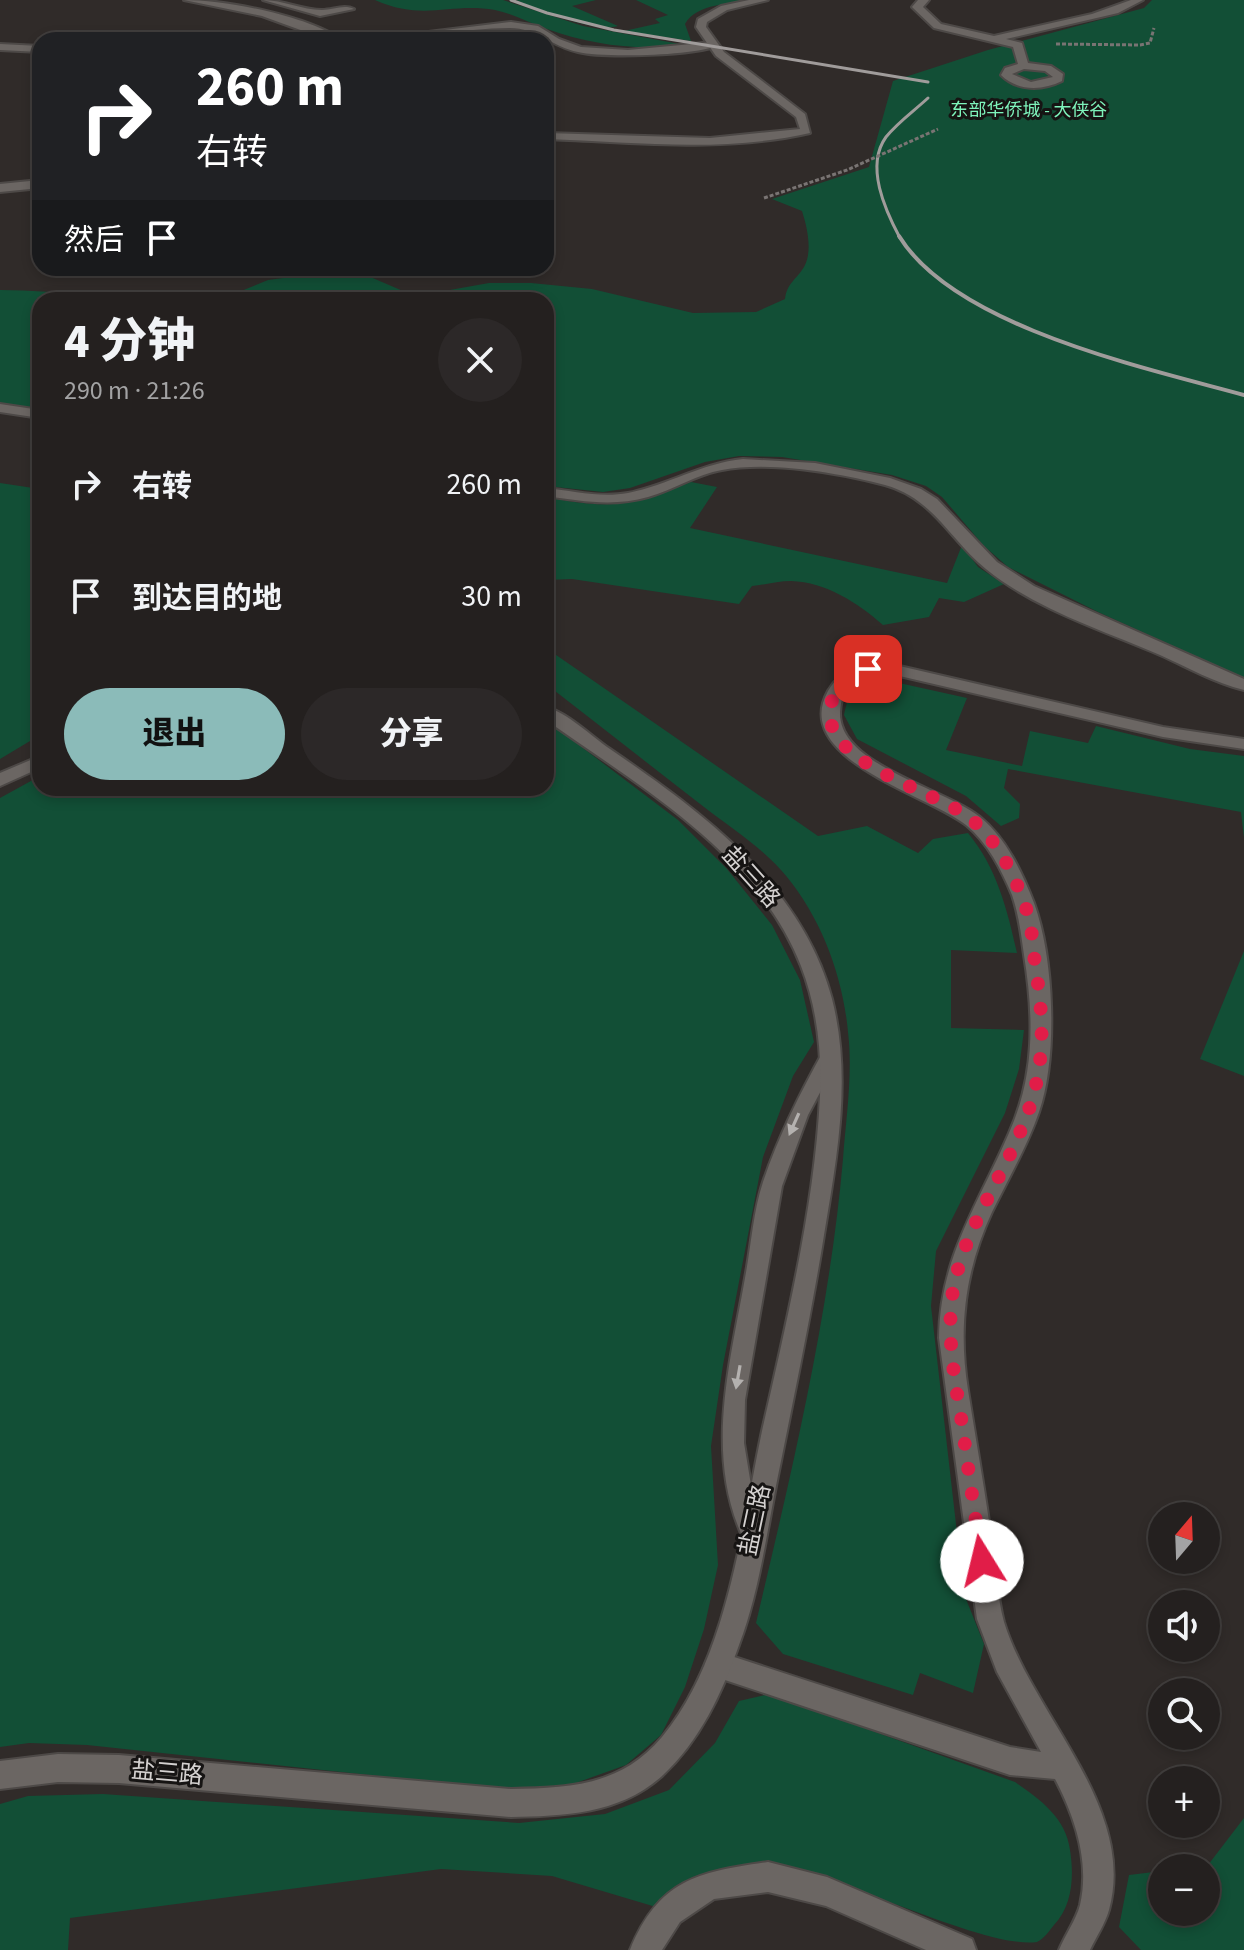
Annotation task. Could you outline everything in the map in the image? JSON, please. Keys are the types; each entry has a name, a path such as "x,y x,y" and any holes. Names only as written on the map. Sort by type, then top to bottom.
{"street":[{"path":"189,0 264,13 315,32"},
{"path":"268,0 320,13 349,9"},
{"path":"554,136 731,140 783,137 806,131 801,116 713,45 701,27 707,16 724,8 763,0"},
{"path":"924,0 917,7 938,26 1018,45 1024,66"},
{"path":"998,38 1114,11 1134,5 1138,0"},
{"path":"0,47 32,49"},
{"path":"0,188 32,185"},
{"path":"0,408 32,413"},
{"path":"554,493 602,499 624,498 717,466 743,463 815,467 890,482 932,502 991,565 1028,589 1244,685"},
{"path":"1074,1950 1091,1928 1098,1890 1096,1853 1084,1805 1066,1765 1008,1669 991,1623 950,1347 952,1297 963,1253 1022,1130 1043,1055 1043,1014 1028,913 1014,876 988,837 971,819 941,800 863,762 840,745 830,727 830,706 837,689 849,676 868,669 891,669 1163,732 1244,744"},
{"name":"盐三路","path":"0,1775 58,1768 119,1769 511,1803 558,1802 597,1796 633,1782 667,1754 699,1709 735,1619 808,1264 829,1106 831,1055 826,1016 809,963 789,921 773,899 713,836 554,718"},
{"path":"0,780 32,765"},
{"path":"719,1665 1010,1761 1039,1766 1066,1765"},
{"path":"645,1950 669,1911 709,1885 768,1877 827,1892 961,1950"}],"lane":[{"path":"444,32 511,25 535,28 541,32"},
{"path":"554,40 580,50 628,53 713,45"},
{"path":"752,1533 733,1443 734,1400 772,1186 798,1115 831,1055"}],"path":[{"path":"1018,45 1096,44 1134,49 1150,43 1154,28"},
{"path":"764,198 837,174 938,129"}],"green space":[{"path":"375,0 503,0 583,26 685,45 650,47 598,43 564,35 495,10 408,10"},
{"path":"516,0 596,0 572,6 618,26 582,23"},
{"path":"636,0 752,0 706,8 690,17 685,24 691,41 624,31 660,23 655,19 668,15"},
{"name":"东部华侨城 - 大侠谷","path":"1152,0 1244,0 1244,678 1098,612 1008,567 984,546 942,497 926,486 892,475 782,457 739,456 705,462 630,488 603,492 554,487 554,292 439,292 489,283 531,283 592,289 693,313 756,312 785,299 808,254 802,211 772,199 869,167 893,81 988,50 1144,8"},
{"path":"298,276 368,276 403,291 418,292 239,292 268,280"},
{"path":"0,290 46,292 32,292 32,408 0,404"},
{"path":"691,482 717,487 690,528 947,583 962,545 978,567 1004,584 964,602 939,598 929,617 883,625 841,595 804,582 752,586 739,604 572,579 554,580 554,498 605,504 651,496"},
{"path":"0,483 32,488 32,740 0,759"},
{"path":"554,654 818,836 867,826 918,853 933,839 968,833 994,875 1005,905 1017,953 951,950 951,1028 1024,1030 1019,1069 1005,1113 936,1251 931,1306 964,1594 984,1644 973,1693 920,1673 913,1695 783,1654 756,1623 808,1393 829,1277 847,1112 848,1032 836,970 811,912 779,867 554,690"},
{"path":"881,679 967,698 946,750 1022,766 1030,731 1088,743 1096,726 1190,749 1244,756 1244,838 1241,812 1008,769 1004,788 1020,804 1019,818 1001,826 966,796 857,739 844,715 848,699 859,685"},
{"path":"554,726 678,820 727,869 772,925 800,980 814,1042 793,1076 763,1157 723,1365 711,1446 718,1565 704,1629 685,1687 661,1735 626,1765 573,1784 511,1790 87,1745 29,1743 0,1747 0,798 32,780 32,796 554,796"},
{"path":"1244,951 1244,1076 1200,1059"},
{"path":"769,1694 1015,1782 1042,1803 1057,1819 1068,1839 1072,1869 1071,1889 1065,1908 1047,1934 1037,1942 1012,1941 942,1921 821,1878 785,1868 754,1864 715,1872 656,1907 552,1876 441,1869 70,1918 68,1950 0,1950 0,1804 28,1796 103,1794 519,1823 605,1814 669,1790 715,1743 739,1701"},
{"path":"1244,1818 1244,1950 1141,1950 1119,1927 1129,1875 1148,1873 1148,1926 1220,1926 1220,1854 1216,1854"}],"railway":[{"path":"511,0 547,13 614,30 928,82"},
{"path":"899,236 883,201 877,161 886,137 928,98"},
{"path":"899,236 926,268 963,295 1007,319 1107,357 1244,395"}],"route":[{"path":"868,669 849,676 837,689 830,706 830,727 840,745 863,762 941,800 971,819 997,846 1014,876 1028,913 1043,1014 1043,1055 1034,1093 1022,1130 978,1215 963,1253 952,1297 950,1347 982,1561"}]}
